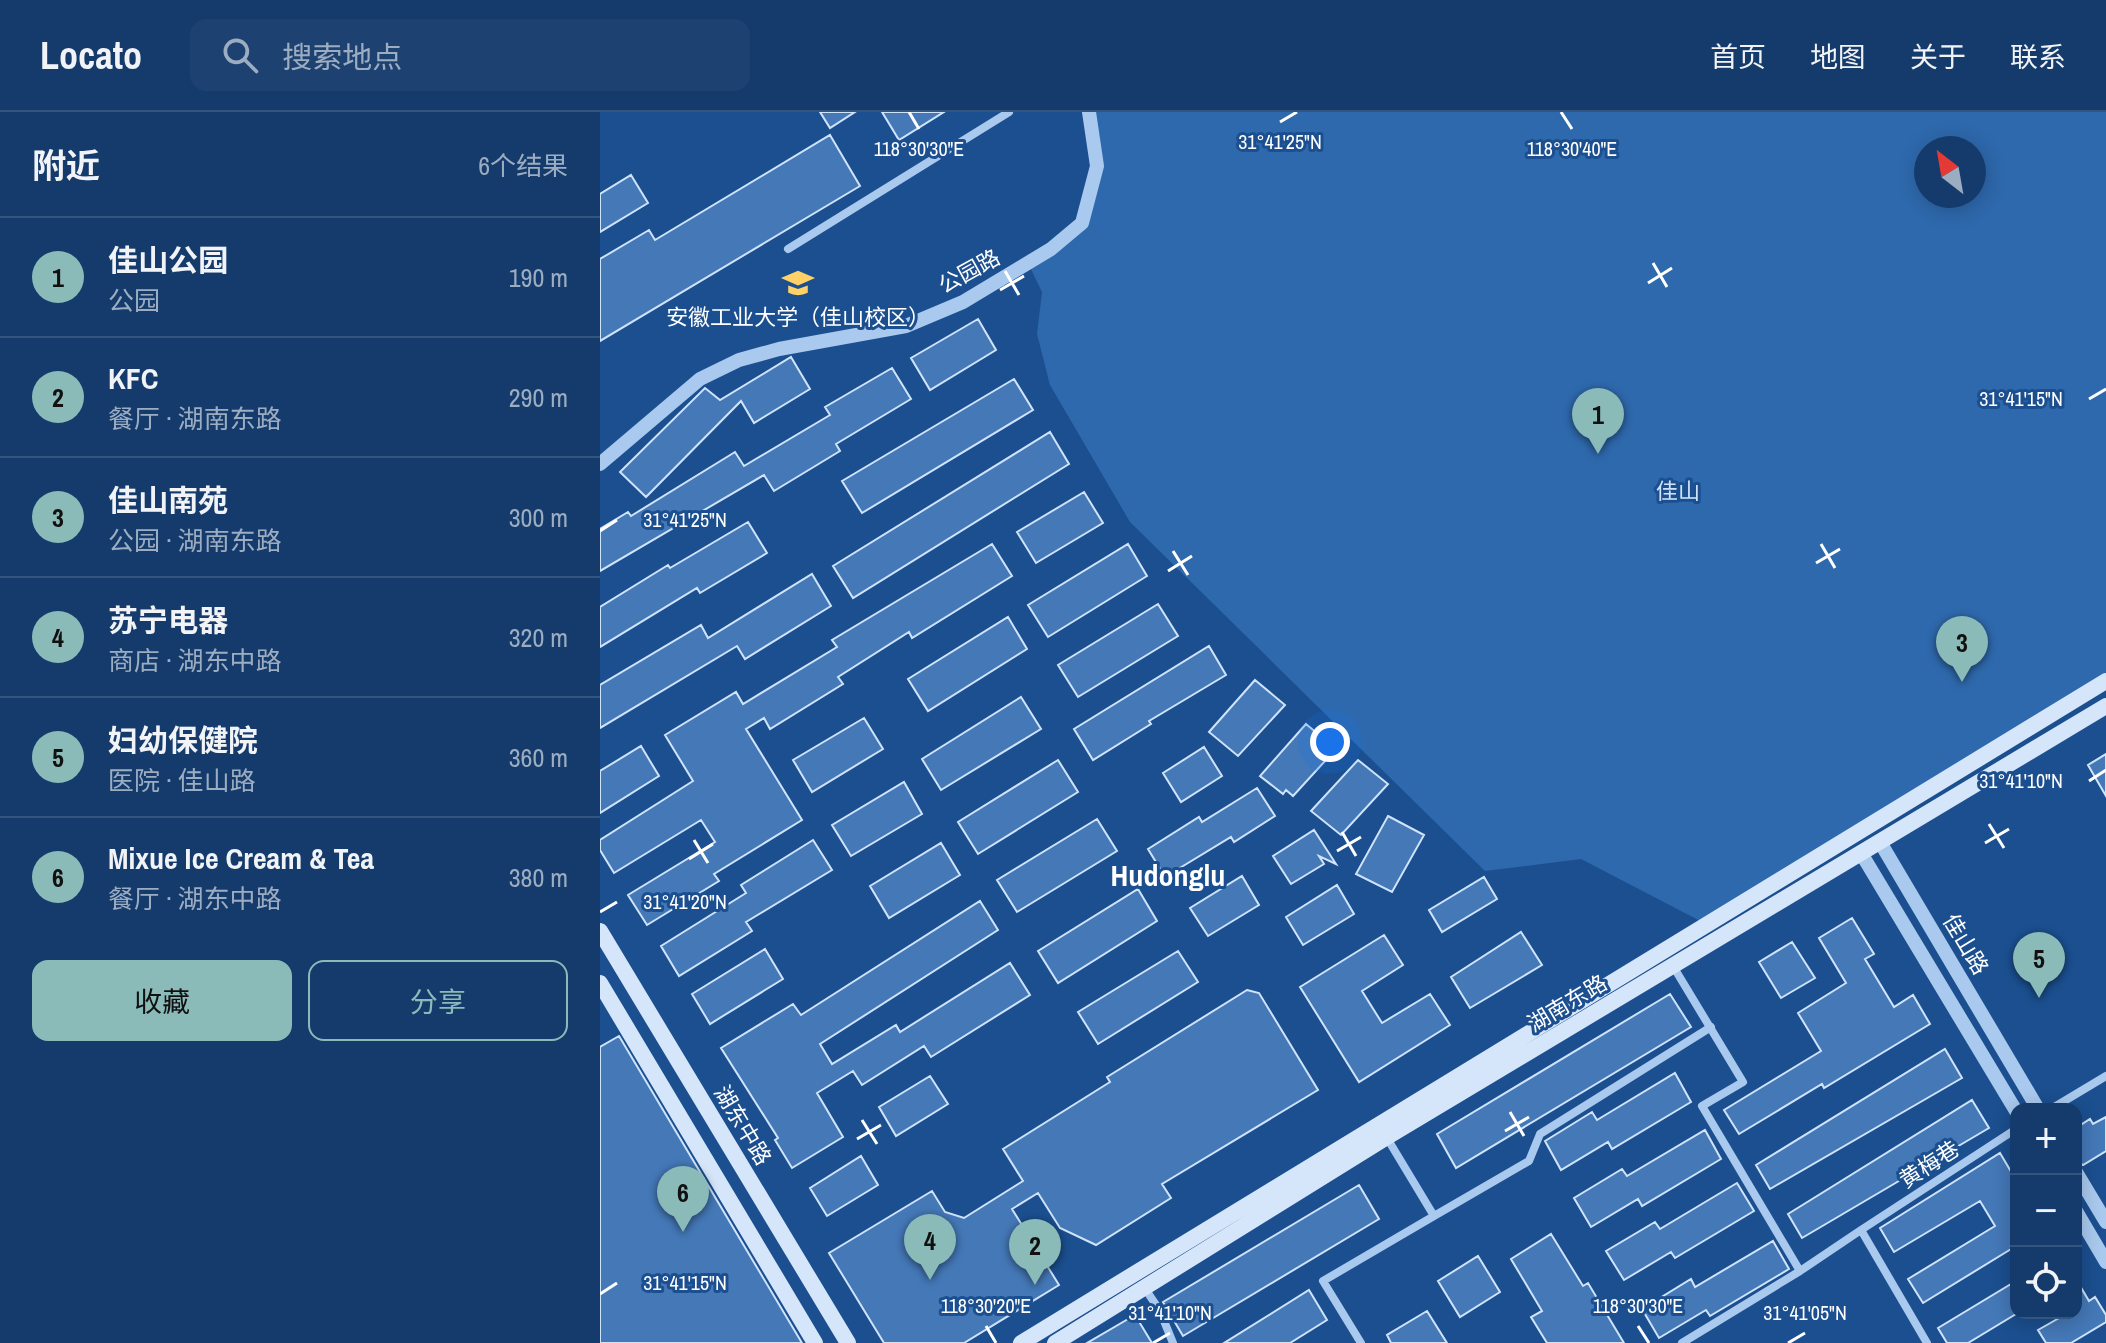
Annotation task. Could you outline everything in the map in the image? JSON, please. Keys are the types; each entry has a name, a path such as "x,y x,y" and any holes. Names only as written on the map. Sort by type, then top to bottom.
{"main road":[{"path":"1021,1343 2106,681"},
{"name":"湖南东路","path":"1055,1343 1387,1137 2106,706"},
{"name":"湖东中路","path":"600,931 848,1343"},
{"path":"600,983 815,1343"}],"street":[{"path":"788,249 1009,112"},
{"name":"公园路","path":"600,464 700,379 739,360 779,349 906,326 963,302 1051,249 1082,223 1097,166 1089,112"},
{"name":"佳山路","path":"1880,842 2034,1103"},
{"name":"佳山路","path":"1861,853 2011,1103"},
{"path":"1673,965 1743,1082 1702,1106 1800,1271 1682,1343"},
{"path":"1361,1343 1323,1281 1529,1161 1540,1134 1711,1027"},
{"path":"2061,1103 2106,1076"},
{"name":"黄梅巷","path":"1800,1271 2010,1133"},
{"path":"1387,1137 1434,1216"},
{"path":"2078,1175 2106,1222"},
{"path":"2082,1221 2106,1262"},
{"path":"1861,1230 1927,1343"},
{"path":"1144,1287 1160,1311 1173,1343"}],"green space":[{"name":"佳山","path":"1090,112 2106,112 2106,681 1706,924 1581,859 1485,871 1130,522 1050,385 1037,334 1042,292 1028,263 1082,223 1098,166"}],"building":[{"path":"820,112 855,112 830,128"},
{"path":"882,112 944,112 899,140"},
{"path":"830,135 860,186 600,341 600,259 649,230 655,240"},
{"path":"631,175 648,203 600,232 600,194"},
{"path":"978,319 996,350 930,390 911,358"},
{"path":"791,357 810,389 754,423 741,401 646,497 620,472 705,388 720,400"},
{"path":"892,368 911,399 836,444 840,451 774,491 764,475 600,571 600,529 628,512 631,516 735,452 744,466 830,415 825,407"},
{"path":"1014,379 1033,410 862,513 842,481"},
{"path":"1050,432 1069,464 853,598 833,566"},
{"path":"1084,492 1103,523 1036,563 1017,532"},
{"path":"748,522 767,553 700,593 697,588 600,647 600,607 668,565 670,568"},
{"path":"992,544 1012,576 912,638 909,632 838,677 843,684 770,729 764,718 746,729 802,820 714,874 719,881 647,925 628,895 715,842 701,820 614,873 600,850 600,840 693,781 665,735 736,692 743,704 837,647 832,640"},
{"path":"1128,544 1147,576 1048,637 1028,605"},
{"path":"812,574 831,606 745,659 737,646 600,728 600,685 701,625 708,638"},
{"path":"1158,604 1178,636 1078,697 1058,665"},
{"path":"1008,617 1027,649 928,711 908,679"},
{"path":"1209,646 1226,675 1149,721 1151,724 1093,760 1074,729"},
{"path":"1255,680 1285,705 1238,756 1209,732"},
{"path":"1021,697 1041,729 941,790 922,759"},
{"path":"864,718 883,749 812,792 793,760"},
{"path":"1306,724 1336,749 1293,796 1286,790 1283,794 1260,776"},
{"path":"641,746 659,776 600,813 600,771"},
{"path":"1204,747 1222,776 1181,802 1163,773"},
{"path":"2106,754 2106,796 2088,765"},
{"path":"1058,760 1078,792 978,854 958,822"},
{"path":"1358,760 1388,784 1341,835 1311,811"},
{"path":"904,782 922,814 851,856 832,825"},
{"path":"1257,788 1275,816 1234,842 1231,837 1165,877 1148,849 1199,817 1202,822"},
{"path":"1388,816 1424,835 1392,892 1356,874"},
{"path":"1097,819 1117,851 1017,912 997,880"},
{"path":"1314,830 1336,864 1319,856 1324,864 1291,884 1273,856"},
{"path":"813,840 832,870 746,922 752,931 679,976 661,946 746,893 741,885"},
{"path":"941,843 960,875 889,918 870,886"},
{"path":"1242,876 1259,905 1208,936 1190,908"},
{"path":"1484,877 1497,899 1442,932 1429,910"},
{"path":"1337,885 1354,914 1303,945 1286,917"},
{"path":"1138,889 1157,921 1058,983 1038,951"},
{"path":"980,901 998,930 820,1044 832,1064 896,1025 900,1032 1010,963 1030,995 931,1057 924,1046 862,1085 853,1071 817,1093 843,1137 792,1168 775,1140 778,1138 721,1048 793,1004 801,1015"},
{"path":"1852,918 1874,954 1865,959 1894,1007 1913,995 1930,1024 1824,1088 1822,1084 1739,1134 1724,1110 1821,1051 1798,1013 1846,983 1819,938"},
{"path":"1521,932 1542,965 1470,1008 1451,977"},
{"path":"1384,935 1403,965 1362,991 1382,1023 1430,994 1450,1025 1359,1082 1300,987"},
{"path":"1792,942 1815,978 1781,998 1759,962"},
{"path":"765,949 783,979 710,1024 692,994"},
{"path":"1178,951 1198,982 1098,1044 1078,1012"},
{"path":"1247,990 1259,993 1318,1090 1162,1184 1171,1198 1096,1245 1060,1228 1038,1193 1012,1209 1059,1285 964,1343 884,1343 829,1253 932,1191 945,1212 964,1218 1023,1181 1003,1149 1110,1082 1107,1077"},
{"path":"1670,994 1691,1027 1456,1168 1437,1134"},
{"path":"619,1036 802,1343 600,1343 600,1047"},
{"path":"1945,1049 1962,1078 1770,1189 1756,1165"},
{"path":"1675,1073 1691,1102 1612,1149 1608,1142 1561,1170 1545,1141 1592,1112 1597,1120"},
{"path":"930,1076 948,1104 896,1136 879,1107"},
{"path":"1972,1100 1989,1128 1802,1238 1788,1214"},
{"path":"2106,1117 2106,1151 2083,1165 2082,1124 2090,1119 2093,1124"},
{"path":"1705,1130 1721,1159 1642,1206 1638,1199 1591,1227 1574,1198 1622,1169 1627,1176"},
{"path":"2000,1153 2010,1170 2010,1250 1923,1303 1908,1279 1995,1226 1980,1201 1894,1252 1880,1228"},
{"path":"861,1156 878,1185 827,1216 810,1188"},
{"path":"1737,1183 1754,1211 1675,1258 1671,1252 1624,1280 1606,1251 1655,1222 1660,1229"},
{"path":"1359,1185 1379,1219 1183,1336 1163,1302"},
{"path":"1551,1234 1583,1286 1588,1283 1624,1343 1547,1343 1531,1317 1542,1311 1511,1259"},
{"path":"1773,1241 1789,1269 1710,1316 1706,1310 1659,1338 1642,1309 1691,1279 1695,1287"},
{"path":"1478,1256 1500,1292 1460,1317 1438,1281"},
{"path":"2010,1285 2010,1318 1968,1343 1947,1343 1938,1328"},
{"path":"2082,1289 2089,1301 2095,1297 2106,1315 2106,1322 2071,1343 2046,1343 2038,1330 2057,1319 2082,1319"},
{"path":"1309,1290 1327,1320 1290,1343 1224,1343"},
{"path":"1427,1311 1447,1343 1391,1343 1387,1335"},
{"path":"1135,1315 1152,1343 1087,1343"}],"place":[{"name":"安徽工业大学（佳山校区）","path":"798,283"},
{"name":"佳山公园","path":"1598,454"},
{"name":"佳山南苑","path":"1962,682"},
{"name":"妇幼保健院","path":"2039,998"},
{"name":"Mixue Ice Cream & Tea","path":"683,1232"},
{"name":"苏宁电器","path":"930,1280"},
{"name":"KFC","path":"1035,1285"}],"district":[{"name":"Hudonglu","path":"1168,875"}]}
